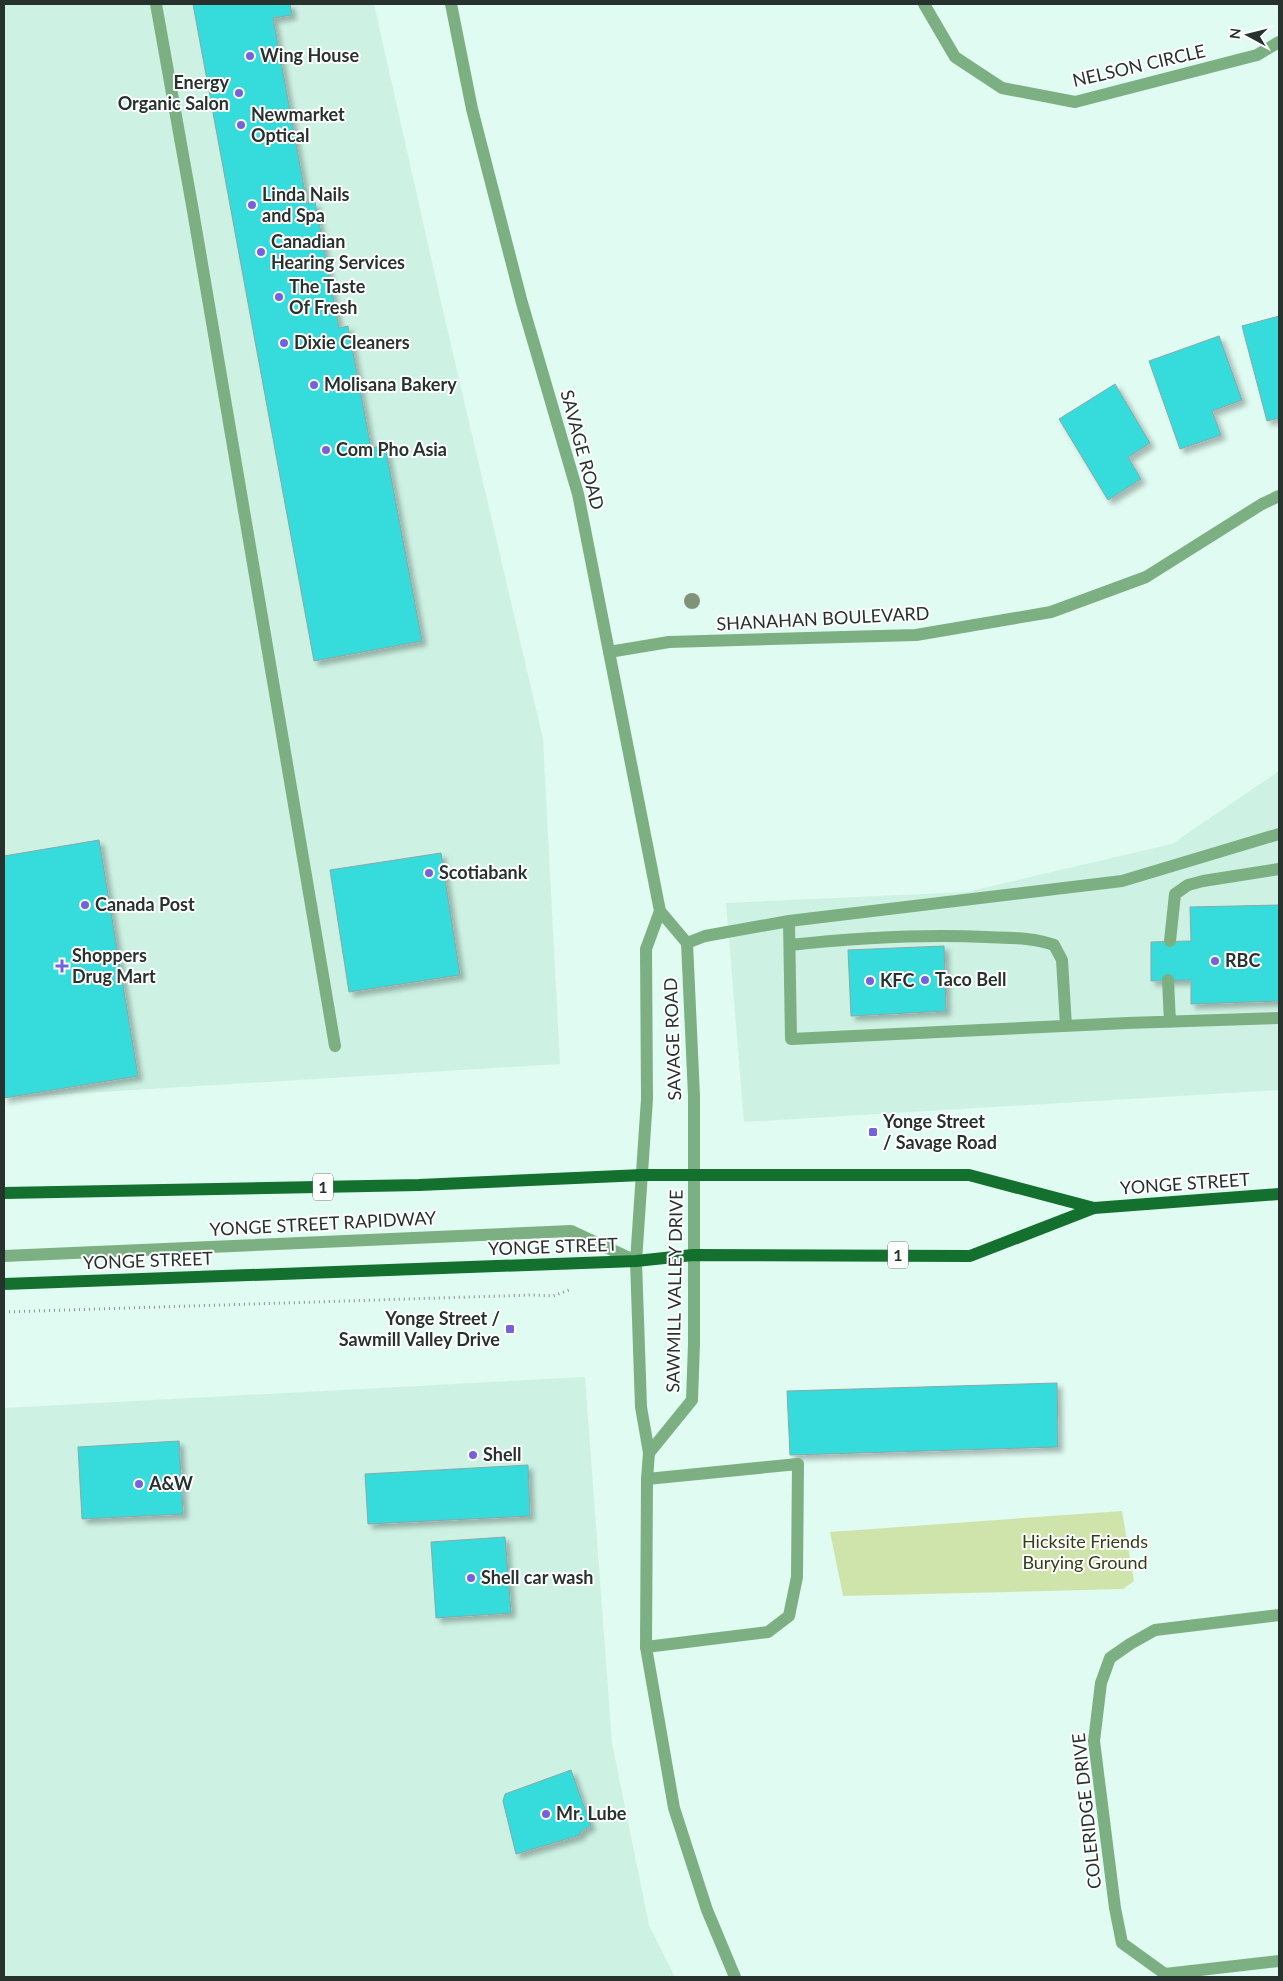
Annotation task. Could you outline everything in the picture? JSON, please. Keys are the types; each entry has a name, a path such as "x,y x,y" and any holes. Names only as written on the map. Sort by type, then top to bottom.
{"main road":[{"name":"YONGE STREET","path":"4,1193 419,1185 642,1175 969,1175 1094,1208"},
{"name":"YONGE STREET","path":"4,1284 636,1261 693,1255 970,1256 1094,1208 1279,1194"}],"street":[{"path":"156,4 335,1046"},
{"name":"SAVAGE ROAD","path":"451,4 472,108 522,303 578,494 660,911 687,943 694,1096 694,1175"},
{"name":"NELSON CIRCLE","path":"924,4 955,57 1002,88 1075,102 1257,55 1279,42"},
{"name":"SHANAHAN BOULEVARD","path":"609,652 669,642 916,635 1051,612 1146,578 1262,504 1279,496"},
{"path":"687,943 705,936 789,921 1122,881 1279,834"},
{"path":"1170,941 1175,894 1188,885 1279,869"},
{"name":"SAVAGE ROAD","path":"642,1175 646,1098 646,949 660,911"},
{"path":"789,921 792,1039 1279,1018"},
{"path":"790,945 835,940 937,935 1037,940 1054,945 1062,960 1066,1026"},
{"path":"1168,980 1170,1022"},
{"name":"SAWMILL VALLEY DRIVE","path":"642,1175 636,1261 641,1407 649,1453 647,1479 646,1646 674,1808 707,1910 735,1977"},
{"name":"SAWMILL VALLEY DRIVE","path":"649,1453 692,1400 694,1344 694,1175"},
{"name":"YONGE STREET RAPIDWAY","path":"4,1256 570,1231 636,1261"},
{"path":"646,1646 768,1632 788,1616 798,1577 798,1464 647,1479"},
{"name":"COLERIDGE DRIVE","path":"1279,1614 1155,1630 1130,1644 1110,1658 1107,1666 1101,1683 1094,1741 1115,1908 1122,1943 1165,1974 1279,1961"}],"path":[{"path":"4,1312 532,1295 552,1296 570,1289"}],"shaded area":[{"path":"4,4 374,4 543,739 560,1064 4,1098"},
{"path":"1279,771 1279,1090 744,1122 726,903 966,892 1172,844"},
{"path":"585,1377 612,1743 649,1925 675,1977 4,1977 4,1408"}],"green space":[{"name":"Hicksite Friends Burying Ground","path":"1122,1511 1134,1581 1123,1589 843,1596 830,1532"}],"building":[{"path":"193,4 290,4 292,15 273,18 307,204 315,202 339,328 348,326 371,448 385,445 422,641 314,661"},
{"path":"1279,316 1279,418 1267,421 1242,326"},
{"path":"1219,336 1242,400 1212,411 1221,435 1180,449 1149,361"},
{"path":"1115,384 1150,443 1128,457 1141,479 1108,500 1059,419"},
{"name":"Shoppers Drug Mart","path":"99,840 138,1076 4,1098 4,856"},
{"path":"441,853 460,975 349,992 330,870"},
{"name":"RBC","path":"1279,905 1279,1001 1191,1004 1191,980 1151,981 1151,942 1191,941 1190,907"},
{"path":"944,946 946,1011 851,1016 848,950"},
{"path":"1057,1383 1058,1447 790,1455 787,1391"},
{"path":"179,1441 183,1514 82,1519 78,1447"},
{"path":"528,1465 530,1516 368,1524 365,1474"},
{"name":"Shell car wash","path":"505,1537 511,1613 436,1618 431,1542"},
{"name":"Mr. Lube","path":"571,1770 591,1826 581,1831 580,1835 516,1854 503,1801 505,1794"}],"place":[{"name":"Wing House","path":"250,56"},
{"name":"Energy Organic Salon","path":"239,93"},
{"name":"Newmarket Optical","path":"241,125"},
{"name":"Linda Nails and Spa","path":"252,205"},
{"name":"Canadian Hearing Services","path":"261,252"},
{"name":"The Taste Of Fresh","path":"279,297"},
{"name":"Dixie Cleaners","path":"284,343"},
{"name":"Molisana Bakery","path":"314,385"},
{"name":"Com Pho Asia","path":"326,450"},
{"name":"Scotiabank","path":"429,873"},
{"name":"Canada Post","path":"85,905"},
{"name":"RBC","path":"1215,961"},
{"name":"Shoppers Drug Mart","path":"62,966"},
{"name":"Taco Bell","path":"925,980"},
{"name":"KFC","path":"870,981"},
{"name":"Yonge Street / Savage Road","path":"873,1132"},
{"name":"Yonge Street / Sawmill Valley Drive","path":"510,1329"},
{"name":"Shell","path":"473,1455"},
{"name":"A&W","path":"139,1484"},
{"name":"Shell car wash","path":"471,1578"},
{"name":"Mr. Lube","path":"546,1814"}]}
